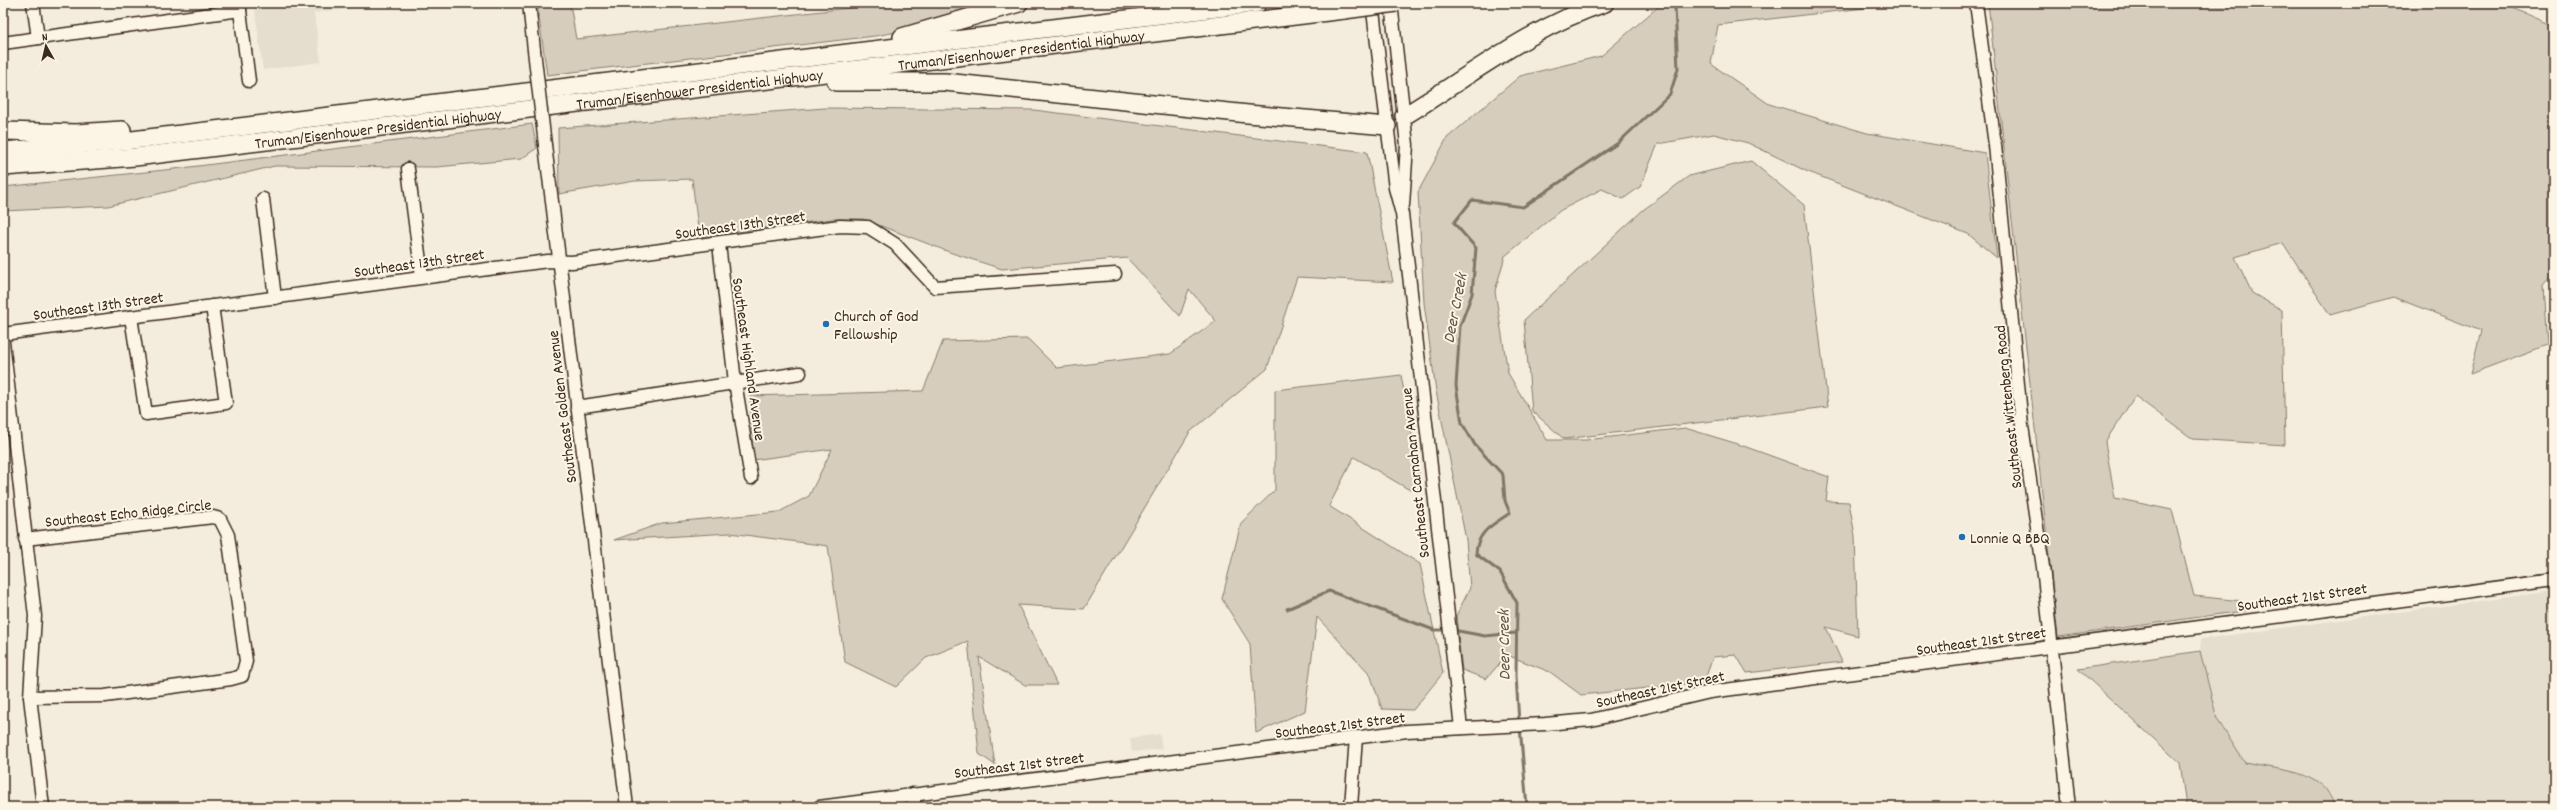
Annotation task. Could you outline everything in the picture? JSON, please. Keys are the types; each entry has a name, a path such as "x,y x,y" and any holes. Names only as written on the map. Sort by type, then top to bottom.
{"highway":[{"path":"789,60 854,45 910,35 1019,3"},
{"name":"Truman/Eisenhower Presidential Highway","path":"3,151 124,141 294,121 1258,3"},
{"name":"Truman/Eisenhower Presidential Highway","path":"3,168 79,162 1396,3"},
{"path":"1404,116 1515,45 1566,19 1605,3"},
{"path":"685,90 765,88 870,80 944,82 1248,114 1387,126"},
{"path":"3,131 76,133 228,121 294,121"},
{"path":"3,176 79,162"}],"street":[{"path":"33,3 38,38"},
{"name":"Southeast Golden Avenue","path":"529,3 559,262 627,807"},
{"name":"Southeast Carnahan Avenue","path":"1372,3 1387,126 1396,188 1402,214 1460,728"},
{"name":"Southeast Carnahan Avenue","path":"1391,3 1404,116 1407,168 1402,214"},
{"name":"Southeast Wittenberg Road","path":"1976,3 1995,145 2022,426 2043,567 2070,807"},
{"path":"3,43 239,6 249,81"},
{"path":"1387,126 1404,116"},
{"path":"408,169 422,278"},
{"path":"263,199 275,298"},
{"name":"Southeast 13th Street","path":"3,334 548,261 572,262 719,244 840,226 868,227 895,244 935,287 1115,274"},
{"name":"Southeast Highland Avenue","path":"719,244 735,382 751,478"},
{"path":"131,317 146,414 226,403 212,306"},
{"path":"3,342 35,631 30,697 43,807"},
{"path":"577,407 800,373"},
{"name":"Southeast Echo Ridge Circle","path":"25,539 213,517 220,519 228,535 246,661 242,676 231,679 105,696 30,697"},
{"name":"Southeast 21st Street","path":"819,807 1356,737 1460,728 1544,724 1598,718 1710,692 2554,580"},
{"path":"1351,807 1356,737"},
{"path":"913,794 915,807"}],"shaded area":[{"path":"254,3 382,4 314,13 321,62 263,70"},
{"path":"537,3 570,3 576,39 893,3 1000,3 923,27 875,36 547,75"},
{"path":"1758,3 1908,3 1718,25 1711,64 1769,104 1867,133 1985,153 1997,258 1968,234 1806,171 1748,143 1714,134 1658,144 1640,187 1623,199 1602,189 1561,210 1505,256 1495,291 1508,373 1547,440 1586,440 1685,428 1738,444 1829,477 1826,501 1849,502 1855,536 1858,636 1826,627 1842,662 1747,673 1736,655 1713,657 1704,682 1581,695 1550,672 1507,655 1486,679 1462,670 1456,616 1470,588 1466,540 1436,391 1424,303 1418,192 1447,138 1520,76 1601,56 1659,6 1741,6"},
{"path":"1988,3 2502,3 2554,26 2554,274 2543,286 2547,345 2470,374 2481,331 2393,297 2330,315 2283,243 2235,257 2252,293 2282,310 2285,445 2193,439 2135,396 2105,442 2115,498 2172,510 2194,596 2242,601 2250,610 2058,637"},
{"path":"825,108 1034,110 1367,152 1393,282 1297,277 1267,369 1190,432 1084,609 1018,605 1057,685 1025,685 979,657 995,765 979,754 968,641 926,658 896,687 845,662 828,546 730,533 614,540 662,523 779,512 809,496 832,449 753,460 750,396 923,391 943,341 1028,339 1057,368 1170,354 1216,321 1189,289 1180,316 1127,258 1002,269 952,253 863,219 832,219 699,237 692,179 635,181 559,194 558,128"},
{"path":"532,124 537,148 521,159 437,167 275,166 108,206 3,211 3,187 174,169"},
{"path":"1751,161 1804,205 1828,407 1564,439 1532,411 1524,320 1643,210 1689,176"},
{"path":"1401,375 1422,489 1408,489 1354,457 1329,506 1420,564 1443,673 1413,710 1382,709 1370,674 1317,617 1305,711 1256,733 1250,644 1222,599 1241,523 1275,490 1275,390"},
{"path":"2554,591 2554,807 2334,807 2332,795 2307,775 2245,764 2217,719 2200,651 2201,639"},
{"path":"2200,651 2217,719 2245,763 2285,770 2311,778 2322,785 2329,794 2334,807 2186,807 2180,763 2078,669"},
{"path":"1160,734 1162,749 1132,752 1130,738"}],"waterway":[{"name":"Deer Creek","path":"1519,722 1516,676 1517,603 1500,572 1476,554 1479,540 1487,529 1510,513 1505,501 1503,475 1475,445 1462,423 1456,386 1460,326 1472,294 1476,248 1454,223 1472,200 1523,207 1618,143 1670,94 1678,69 1675,7"},
{"path":"1287,609 1329,591 1434,630 1447,630"},
{"path":"1453,630 1485,636 1516,633"},
{"name":"Deer Creek","path":"1520,727 1527,807"}],"place":[{"name":"Church of God Fellowship","path":"826,324"},
{"name":"Lonnie Q BBQ","path":"1962,537"}]}
